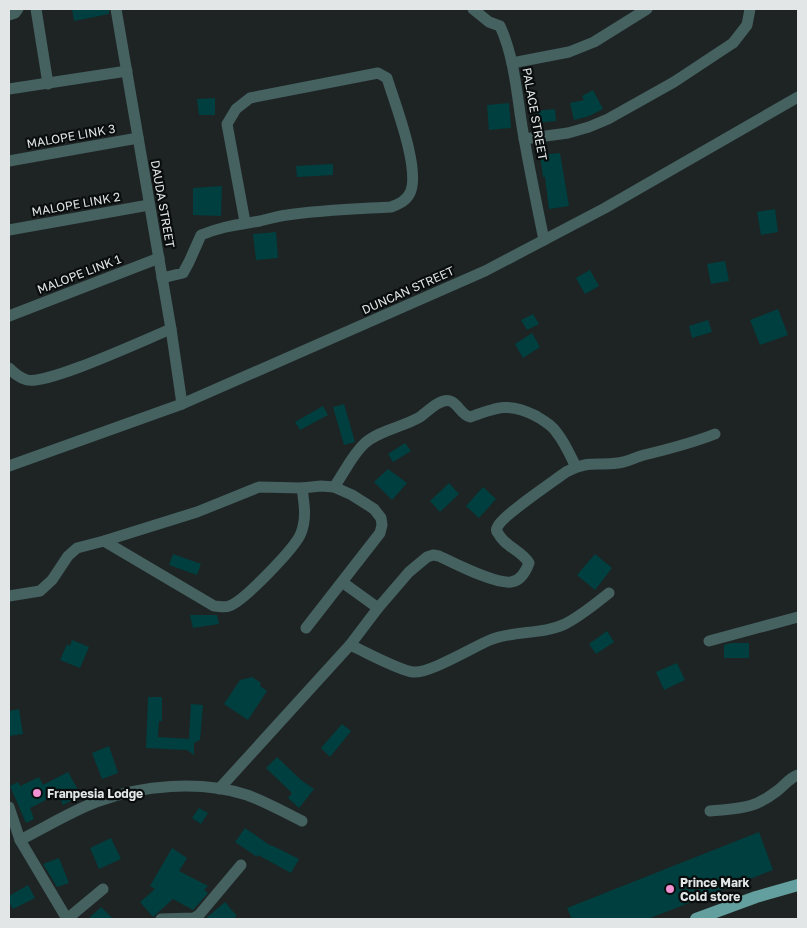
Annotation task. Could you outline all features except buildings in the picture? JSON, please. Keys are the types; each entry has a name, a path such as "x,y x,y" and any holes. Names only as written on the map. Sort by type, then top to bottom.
{"main road":[{"path":"696,919 756,897 798,885"}],"street":[{"path":"9,15 15,14 18,9"},
{"path":"36,9 48,84"},
{"name":"DAUDA STREET","path":"116,9 171,329 182,404"},
{"name":"PALACE STREET","path":"473,9 488,22 500,26 505,37 512,63 524,139 544,240"},
{"path":"512,63 569,52 594,42 647,9"},
{"path":"524,139 568,133 589,127 608,119 666,87 733,43 747,25 750,9"},
{"path":"9,89 127,71"},
{"path":"162,278 182,273 190,262 201,235 217,229 284,215 391,207 403,202 410,192 412,177 410,152 387,78 378,73 250,98 236,109 227,124 246,222"},
{"name":"DUNCAN STREET","path":"9,466 182,404 485,271 657,180 798,97"},
{"name":"MALOPE LINK 3","path":"9,161 138,138"},
{"name":"MALOPE LINK 2","path":"9,230 149,205"},
{"name":"MALOPE LINK 1","path":"9,316 159,258"},
{"path":"9,368 18,377 29,381 52,377 171,329"},
{"path":"334,487 358,451 372,438 418,418 447,400 451,401 465,416 470,417 503,408 515,407 543,420 557,432 576,467"},
{"path":"219,789 350,645 409,572 427,557 433,555 486,577 511,582 526,572 529,563 525,556 499,536 498,525 507,516 566,472 590,463 620,463 642,455 693,443 716,434"},
{"path":"9,596 40,591 52,580 68,556 77,548 196,512 259,487 334,487 352,495 374,509 381,518 382,525 380,532 306,628"},
{"path":"104,541 214,606 228,607 240,600 294,545 301,534 305,511 302,488"},
{"path":"342,582 378,608"},
{"path":"350,645 400,668 413,672 426,672 504,635 548,630 563,625 575,619 609,593"},
{"path":"709,641 798,617"},
{"path":"710,810 751,807 763,801 792,777 798,775"},
{"path":"20,840 95,802 158,788 198,787 246,795 302,821"},
{"path":"9,806 20,840 67,919 103,889"},
{"path":"161,919 194,918 199,915 241,866"}],"place":[{"name":"Franpesia Lodge","path":"37,793"},
{"name":"Prince Mark Cold store","path":"670,889"}]}
